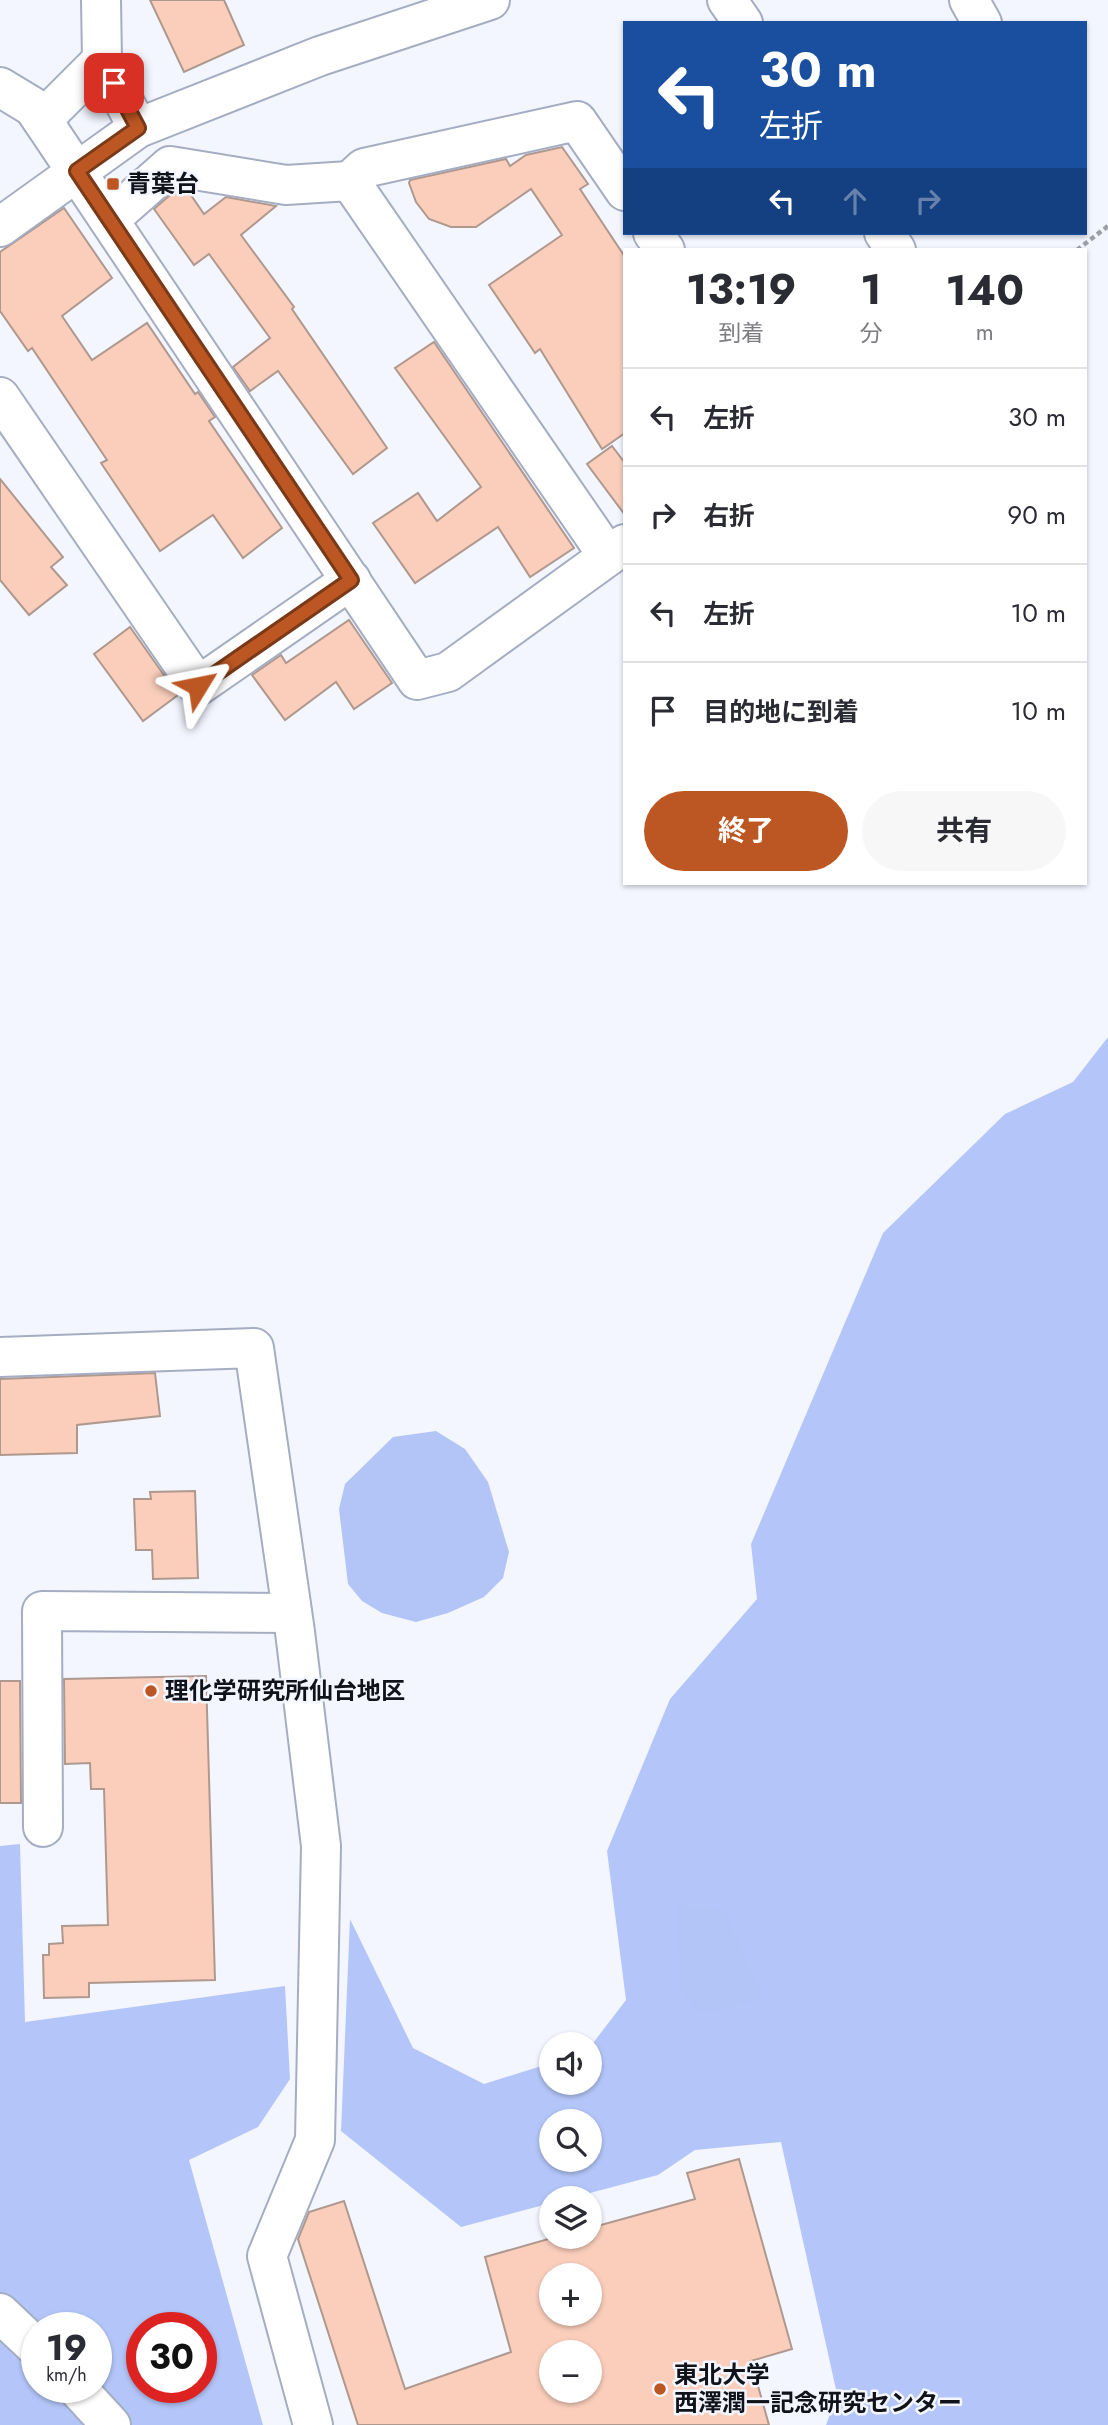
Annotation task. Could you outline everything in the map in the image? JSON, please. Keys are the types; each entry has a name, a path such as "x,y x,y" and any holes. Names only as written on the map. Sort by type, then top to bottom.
{"street":[{"path":"101,0 102,60 138,128"},
{"path":"0,227 138,128 320,56 490,0"},
{"path":"727,0 742,21"},
{"path":"969,0 981,21"},
{"path":"42,120 102,60"},
{"path":"0,87 33,107 417,680 448,672 617,550 351,181"},
{"path":"110,219 170,166 286,185 351,181 364,167 577,121 623,188"},
{"path":"0,397 198,686 351,580"},
{"path":"0,1357 254,1348 292,1613 321,1846 315,2140 267,2256 313,2425"},
{"path":"43,1827 42,1611 292,1613"},
{"path":"0,2313 21,2333"},
{"path":"91,2403 111,2425"}],"path":[{"path":"1080,248 1108,226"}],"shaded area":[{"path":"1108,1037 1108,2425 826,2425 837,2394 781,2142 695,2150 658,2175 602,2190 602,2186 539,2186 539,2206 461,2227 341,2131 350,1919 413,2048 484,2084 539,2067 539,2095 602,2095 601,2032 626,2000 607,1851 670,1699 757,1599 751,1544 883,1233 1005,1114 1073,1082"},
{"path":"436,1431 465,1449 488,1482 509,1552 503,1578 484,1597 448,1613 416,1622 382,1613 362,1601 348,1584 339,1509 345,1484 393,1437"},
{"path":"20,1844 25,2022 285,1986 290,2079 258,2127 189,2160 263,2425 0,2425 0,1846"},
{"path":"675,1905 722,1908 762,1992 753,2002 702,2014 682,1995"}],"building":[{"path":"150,0 224,0 244,45 184,72"},
{"path":"562,147 588,184 580,189 623,254 623,434 602,449 540,349 535,353 489,285 562,235 531,189 476,227 451,227 429,219 416,202 409,183 410,180 506,159 510,166 526,155"},
{"path":"177,189 188,191 204,214 226,197 276,206 241,235 294,307 292,309 387,448 353,474 278,371 250,391 233,367 270,338 209,254 194,265 154,209"},
{"path":"64,208 112,278 62,316 92,360 147,323 195,394 198,392 215,417 209,421 282,528 243,558 213,515 160,551 101,463 107,460 32,348 28,351 0,311 0,252"},
{"path":"434,342 574,548 530,577 498,527 415,583 373,523 418,493 437,521 481,487 395,368"},
{"path":"612,446 623,460 623,512 587,464"},
{"path":"0,479 63,557 51,567 67,585 29,615 0,580"},
{"path":"349,620 392,683 354,709 336,682 285,720 252,675 281,655 286,663"},
{"path":"130,627 178,695 143,721 94,654"},
{"path":"155,1373 160,1416 77,1425 77,1453 0,1455 0,1379"},
{"path":"195,1491 198,1578 153,1579 152,1550 136,1550 134,1499 151,1499 150,1492"},
{"path":"206,1676 215,1980 89,1983 89,1997 44,1998 43,1955 49,1955 49,1944 63,1943 62,1926 108,1925 104,1789 91,1789 90,1763 65,1764 64,1679"},
{"path":"0,1681 20,1681 21,1803 0,1803"},
{"path":"739,2159 792,2349 751,2361 769,2425 358,2425 298,2239 309,2212 344,2201 405,2389 511,2352 485,2257 539,2242 539,2249 602,2249 602,2225 695,2199 687,2173"}],"place":[{"name":"青葉台","path":"113,184"},
{"name":"理化学研究所仙台地区","path":"151,1691"},
{"name":"東北大学 西澤潤一記念研究センター","path":"660,2389"}],"route":[{"path":"114,83 138,128 77,171 351,580 198,686"}]}
